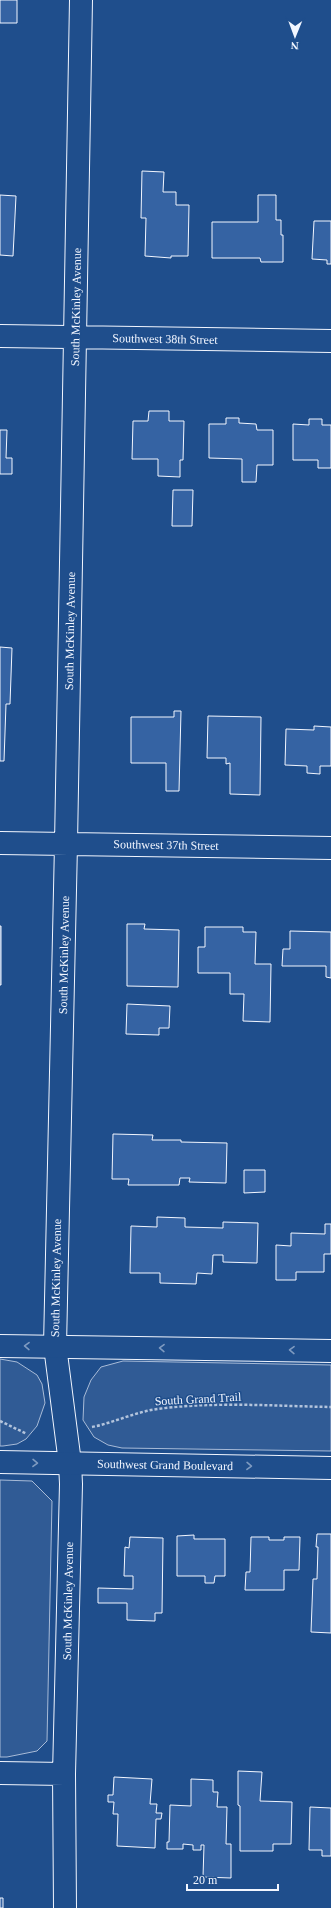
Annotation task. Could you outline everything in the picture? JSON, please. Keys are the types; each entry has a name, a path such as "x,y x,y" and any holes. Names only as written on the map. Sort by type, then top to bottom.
{"street":[{"name":"South McKinley Avenue","path":"65,1908 64,1774 71,1492 70,1463 55,1346 66,844 81,0"},
{"name":"Southwest 38th Street","path":"0,336 331,341"},
{"name":"Southwest 37th Street","path":"0,842 331,848"},
{"path":"0,1346 331,1351"},
{"name":"Southwest Grand Boulevard","path":"0,1462 331,1468"},
{"path":"0,1773 64,1774"}],"path":[{"name":"South Grand Trail","path":"0,1421 29,1436 66,1434 136,1414 170,1408 236,1405 331,1407"}],"shaded area":[{"path":"0,1359 17,1362 37,1375 42,1384 45,1403 37,1426 26,1439 17,1444 3,1446 0,1446"},
{"path":"123,1361 331,1365 331,1451 122,1448 108,1445 94,1437 83,1420 84,1397 91,1380 101,1367"},
{"path":"0,1480 32,1481 52,1501 47,1741 37,1751 7,1757 0,1757"}],"building":[{"path":"0,0 17,0 17,23 0,23"},
{"path":"142,171 164,172 163,192 176,192 176,205 189,205 188,256 171,256 171,258 145,256 146,218 141,218"},
{"path":"0,195 16,196 13,256 0,255"},
{"path":"258,195 276,195 276,220 281,220 281,235 283,235 283,262 261,262 260,258 212,258 212,222 258,222"},
{"path":"314,221 331,221 331,264 327,264 327,260 312,259"},
{"path":"149,411 169,411 169,421 184,421 183,460 180,460 180,477 158,476 158,459 132,459 133,421 148,421"},
{"path":"226,418 239,418 239,423 256,424 257,430 273,430 273,465 257,465 256,482 242,482 242,459 209,458 209,424 226,424"},
{"path":"309,419 322,419 322,425 331,425 331,468 318,468 318,460 293,460 293,424 309,425"},
{"path":"0,430 7,430 6,458 12,458 12,474 0,474"},
{"path":"173,490 193,490 192,526 172,526"},
{"path":"0,647 12,648 10,704 6,704 4,761 0,761"},
{"path":"174,711 181,711 179,791 166,791 166,763 131,763 131,717 174,717"},
{"path":"208,716 261,717 260,795 230,794 230,763 226,764 226,758 207,758"},
{"path":"314,726 331,727 331,766 320,766 320,774 307,773 307,766 285,765 286,729 314,730"},
{"path":"127,924 145,924 144,929 179,930 178,987 127,986"},
{"path":"1,926 1,985 0,985"},
{"path":"205,927 243,927 243,932 256,932 255,964 271,964 270,1022 243,1021 244,994 230,994 230,973 198,973 198,947 205,947"},
{"path":"290,931 331,932 331,978 326,977 326,966 282,966 283,949 290,949"},
{"path":"127,1004 170,1006 169,1028 159,1028 159,1035 126,1034"},
{"path":"113,1134 153,1135 152,1140 227,1143 226,1183 189,1182 190,1178 180,1178 179,1185 128,1185 129,1179 112,1179"},
{"path":"244,1170 265,1170 265,1192 244,1193"},
{"path":"157,1217 185,1218 185,1227 223,1228 223,1222 258,1223 257,1263 223,1262 223,1255 213,1255 212,1274 197,1273 196,1284 160,1283 160,1273 130,1273 131,1226 157,1227"},
{"path":"325,1224 331,1224 331,1254 324,1254 324,1272 296,1272 296,1280 276,1280 276,1245 291,1246 291,1233 325,1234"},
{"path":"317,1534 331,1534 331,1633 311,1632 313,1579 317,1579"},
{"path":"194,1535 194,1539 225,1539 225,1576 215,1576 214,1583 205,1583 205,1576 177,1576 177,1536"},
{"path":"130,1537 163,1538 162,1613 155,1613 155,1621 127,1620 127,1603 98,1603 98,1588 133,1589 133,1576 124,1576 125,1547 129,1548"},
{"path":"251,1537 269,1537 269,1540 284,1540 284,1537 300,1537 299,1570 284,1570 284,1590 245,1590 246,1572 250,1572"},
{"path":"238,1771 262,1772 260,1801 292,1802 291,1844 273,1844 273,1851 240,1851"},
{"path":"114,1777 152,1779 150,1804 157,1804 156,1813 162,1813 161,1819 156,1819 155,1848 117,1846 118,1814 113,1814 114,1802 108,1802 108,1795 113,1795"},
{"path":"191,1779 213,1780 213,1792 218,1792 217,1807 227,1807 226,1844 231,1844 231,1878 203,1877 204,1845 201,1845 201,1850 193,1850 193,1845 183,1844 183,1849 167,1849 167,1842 169,1842 170,1805 191,1806"},
{"path":"310,1807 331,1808 331,1856 322,1856 322,1850 309,1850"},
{"path":"0,1898 3,1898 3,1908 0,1908"}]}
